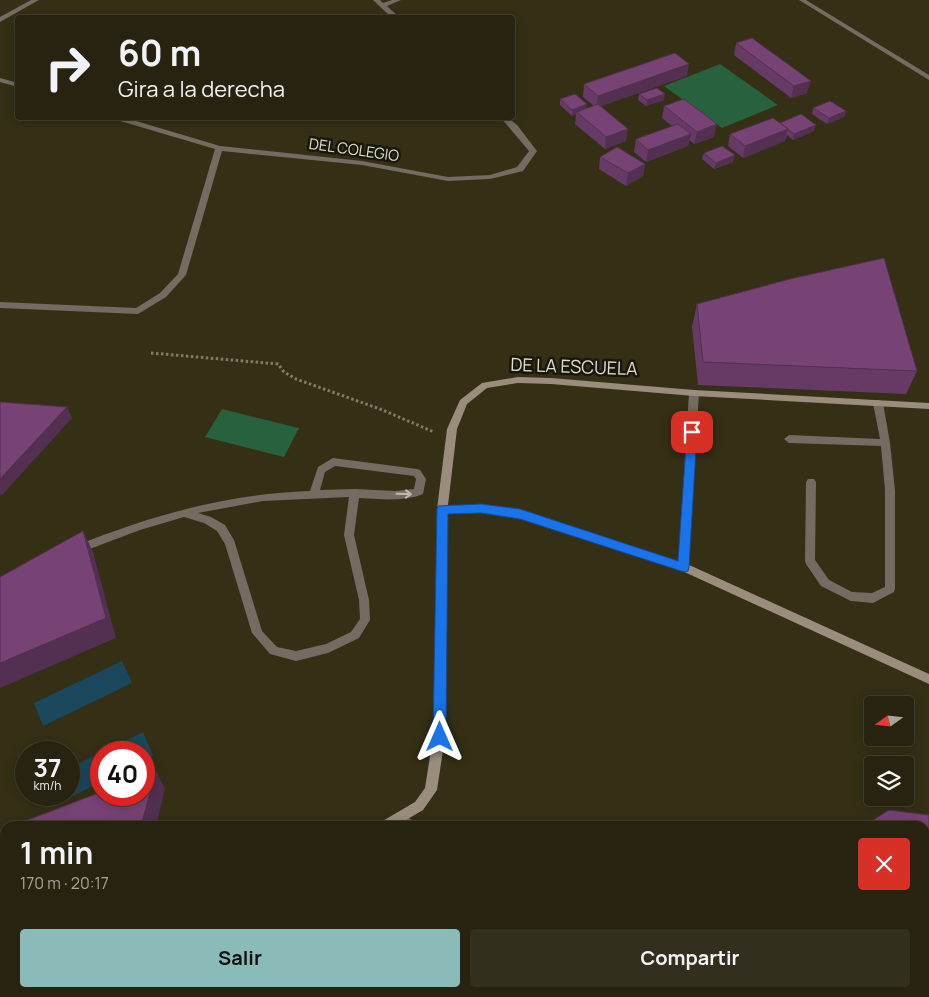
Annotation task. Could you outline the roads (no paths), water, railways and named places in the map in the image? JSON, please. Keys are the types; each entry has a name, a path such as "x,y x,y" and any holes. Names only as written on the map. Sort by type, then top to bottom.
{"street":[{"path":"0,20 36,0"},
{"path":"376,0 394,15"},
{"path":"383,5 398,0"},
{"path":"802,0 929,78"},
{"path":"0,80 15,84"},
{"name":"DEL COLEGIO","path":"127,120 219,148 362,163 448,179 490,177 520,169 533,152 506,120"},
{"path":"0,305 138,311 163,295 182,275 219,148"},
{"name":"DE LA ESCUELA","path":"394,821 419,806 431,790 440,737 442,509 452,429 463,402 485,385 518,380 694,393 929,406"},
{"path":"684,567 694,393"},
{"path":"811,482 810,561 825,583 852,596 873,598 890,589 891,513 885,443 878,403"},
{"path":"789,438 885,443"},
{"path":"70,553 114,534 182,512 240,500 355,493 411,495 419,490 421,479 417,473 333,462 321,470 314,495"},
{"path":"182,512 208,520 221,528 230,543 257,633 274,651 296,656 328,648 355,635 365,620 364,600 349,535 355,493"},
{"path":"442,509 481,509 520,514 684,567 929,679"},
{"path":"399,818 404,821"}],"water":[{"path":"122,661 132,683 43,726 34,703"},
{"path":"143,732 147,741 125,741"},
{"path":"90,758 90,788 80,792 80,762"}]}
